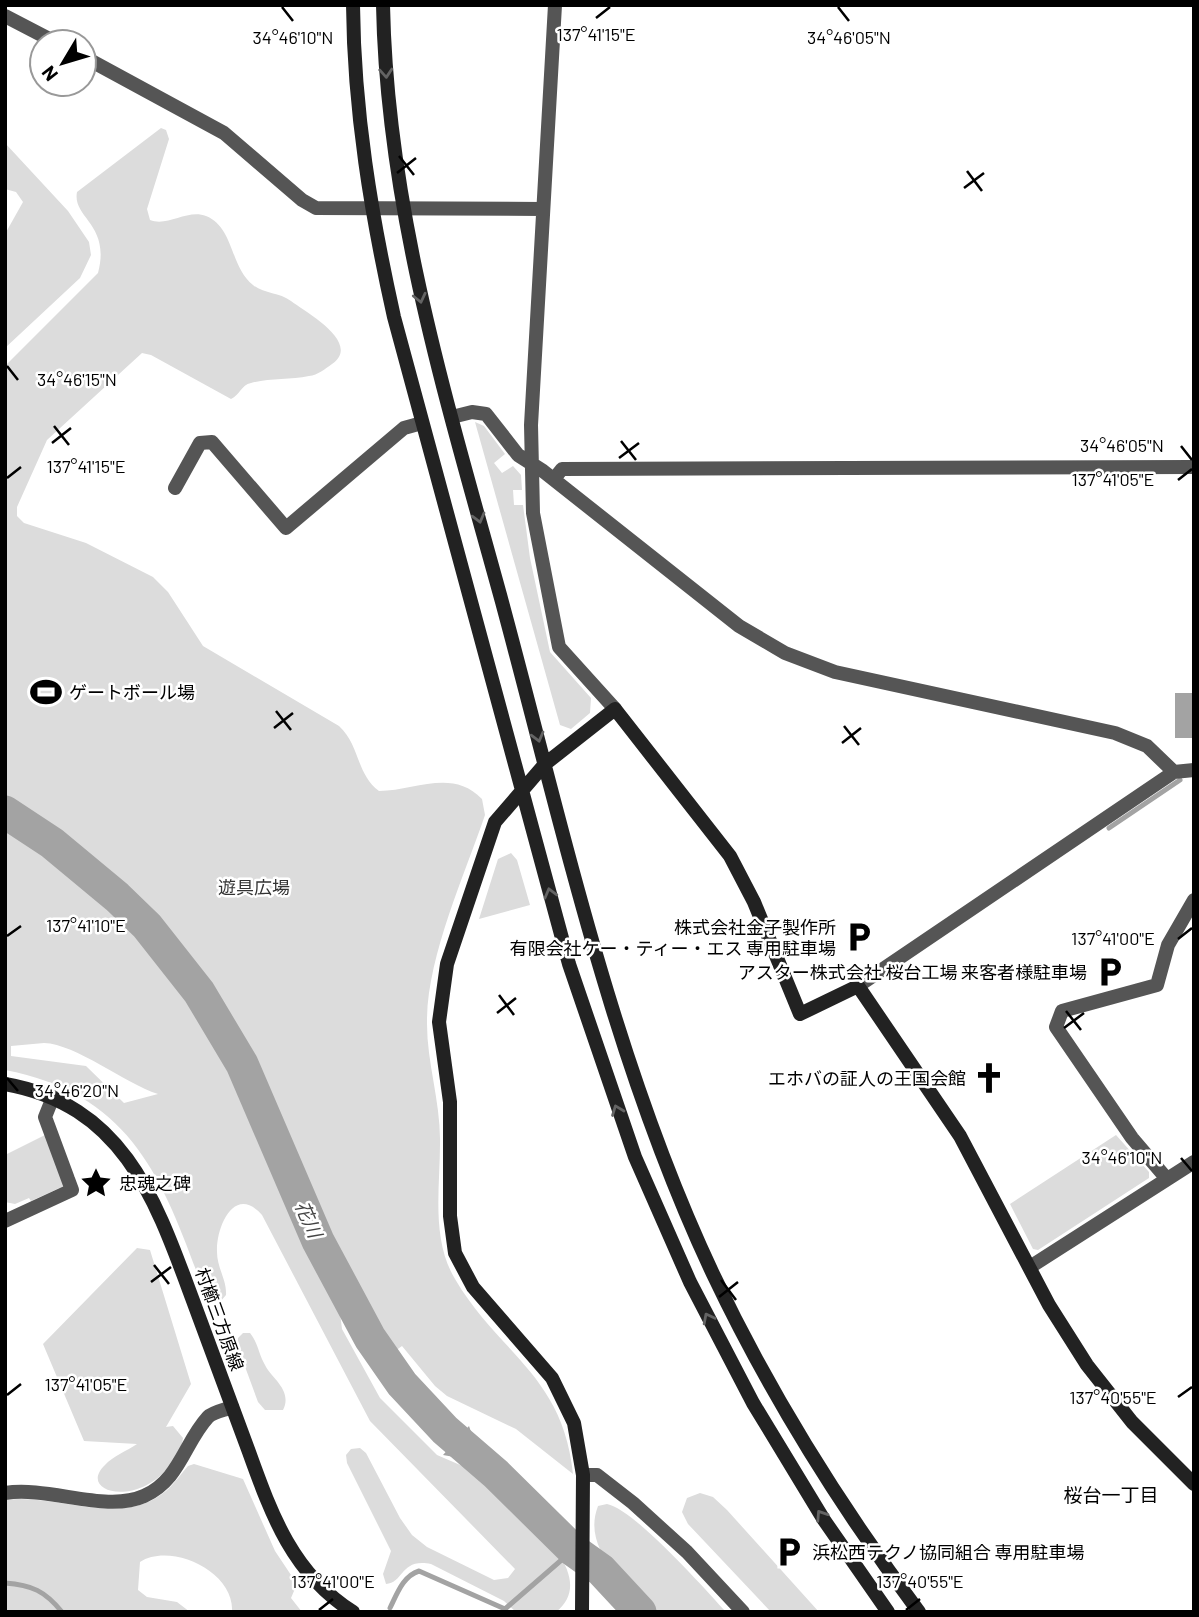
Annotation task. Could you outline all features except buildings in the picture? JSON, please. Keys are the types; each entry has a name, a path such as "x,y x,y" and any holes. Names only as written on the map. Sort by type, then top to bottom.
{"street":[{"path":"353,5 357,86 372,209 394,317 589,1029 662,1220 753,1404 824,1520 888,1612"},
{"path":"383,5 389,107 402,209 423,310 597,956 638,1084 712,1272 808,1450 874,1552 919,1612"},
{"path":"555,5 531,463 537,535 559,647 614,709 730,856 754,902 800,1014 858,986 1174,772 1194,771"},
{"path":"5,16 28,28"},
{"path":"98,65 224,133 309,205 324,209 543,208"},
{"path":"452,418 472,412 486,414 518,455 554,480 739,626 785,653 835,672 1115,733 1147,747 1174,772"},
{"path":"175,488 200,443 212,442 286,528 404,428 422,423"},
{"path":"554,480 562,469 1194,467"},
{"path":"582,1612 583,1475 580,1448 565,1400 536,1358 473,1287 459,1262 451,1234 451,1123 439,1022 442,984 493,826 545,764 614,709"},
{"path":"1167,1179 1132,1138 1056,1027 1062,1011 1157,985 1168,945 1194,900"},
{"path":"858,986 960,1136 1067,1335 1102,1384 1156,1448 1194,1483"},
{"name":"村櫛三方原線","path":"5,1084 70,1104 107,1133 148,1191 168,1235 286,1545 322,1588 354,1612"},
{"path":"5,1221 72,1190 45,1117 53,1097"},
{"path":"1030,1268 1194,1162"},
{"path":"5,1493 34,1490 117,1501 141,1497 169,1479 209,1415 232,1407"},
{"path":"583,1475 597,1475 633,1503 687,1552 743,1612"}],"green space":[{"name":"遊具広場","path":"161,128 166,130 169,139 147,209 150,220 157,222 199,214 215,221 227,238 240,268 253,285 286,298 308,313 329,329 340,347 340,356 318,373 251,383 231,399 151,355 142,353 47,440 17,507 17,516 24,523 86,543 153,577 168,592 203,646 339,726 351,742 366,776 379,791 446,783 470,790 482,799 485,815 439,946 428,999 429,1054 440,1129 440,1230 447,1264 455,1279 472,1305 527,1368 557,1412 567,1440 573,1474 516,1429 447,1396 435,1386 402,1346 388,1356 310,1211 261,1089 242,1098 252,1100 256,1106 299,1216 337,1289 342,1329 380,1398 437,1455 474,1471 558,1553 567,1569 570,1591 556,1612 516,1612 504,1601 431,1564 413,1564 392,1583 386,1584 383,1574 391,1551 347,1463 346,1455 351,1449 360,1448 366,1453 400,1518 412,1535 427,1547 494,1580 508,1578 515,1569 370,1421 262,1215 243,1204 229,1212 220,1231 217,1252 226,1295 220,1302 212,1301 205,1294 175,1216 158,1181 138,1150 115,1123 85,1100 49,1082 5,1070 5,366 98,273 100,243 80,209 77,192","holes":["44,1043 71,1050 158,1094 124,1103 86,1066 11,1056 11,1046"]},
{"path":"5,143 68,211 89,242 91,255 80,278 5,348 5,234 23,202 16,192 5,189"},
{"path":"475,422 484,426 505,454 494,463 502,473 513,466 521,475 522,490 513,490 514,505 523,505 530,558 550,652 591,698 590,713 571,729 560,725"},
{"path":"511,853 517,860 530,905 479,919 498,859"},
{"path":"47,1134 66,1185 31,1201 29,1198 15,1204 5,1202 5,1155"},
{"path":"1116,1135 1149,1172 1149,1178 1038,1250 1033,1249 1010,1204"},
{"path":"137,1248 150,1250 191,1384 166,1427 173,1426 183,1438 172,1462 159,1477 144,1486 116,1492 105,1489 99,1483 98,1475 108,1462 137,1444 84,1441 43,1344"},
{"path":"243,1333 250,1333 253,1337 265,1365 283,1390 283,1410 265,1410 258,1402 237,1345 238,1338"},
{"path":"194,1464 243,1479 275,1551 297,1584 291,1598 302,1612 232,1612 230,1597 223,1584 212,1573 183,1558 167,1556 140,1562 138,1590 147,1597 177,1602 190,1612 5,1612 5,1500 24,1499 106,1509 126,1508 145,1503 162,1494 188,1466"},
{"path":"700,1493 713,1497 727,1510 819,1612 771,1612 688,1524 682,1512 687,1498"},
{"path":"607,1504 619,1509 651,1534 726,1612 654,1612 620,1578 601,1551 594,1522 598,1506"}],"shaded area":[{"path":"1175,693 1194,693 1194,738 1175,738"},
{"path":"96,861 120,893 114,899 79,880"},
{"path":"469,1426 478,1452 471,1460 443,1455"}],"waterway":[{"path":"1109,828 1180,780"},
{"name":"花川","path":"5,812 52,843 117,897 147,926 199,992 242,1064 318,1241 370,1338 402,1384 445,1430 496,1474 573,1550 601,1570 640,1612"},
{"path":"390,1608 405,1581 419,1571 505,1609 573,1550"},
{"path":"5,1583 37,1590 62,1612"}],"place":[{"name":"ゲートボール場","path":"46,692"},
{"name":"株式会社金子製作所 有限会社ケー・ティー・エス 専用駐車場","path":"859,937"},
{"name":"アスター株式会社 桜台工場 来客者様駐車場","path":"1110,972"},
{"name":"エホバの証人の王国会館","path":"989,1078"},
{"name":"忠魂之碑","path":"96,1183"},
{"name":"浜松西テクノ協同組合 専用駐車場","path":"789,1552"}],"district":[{"name":"桜台一丁目","path":"1111,1494"}]}
